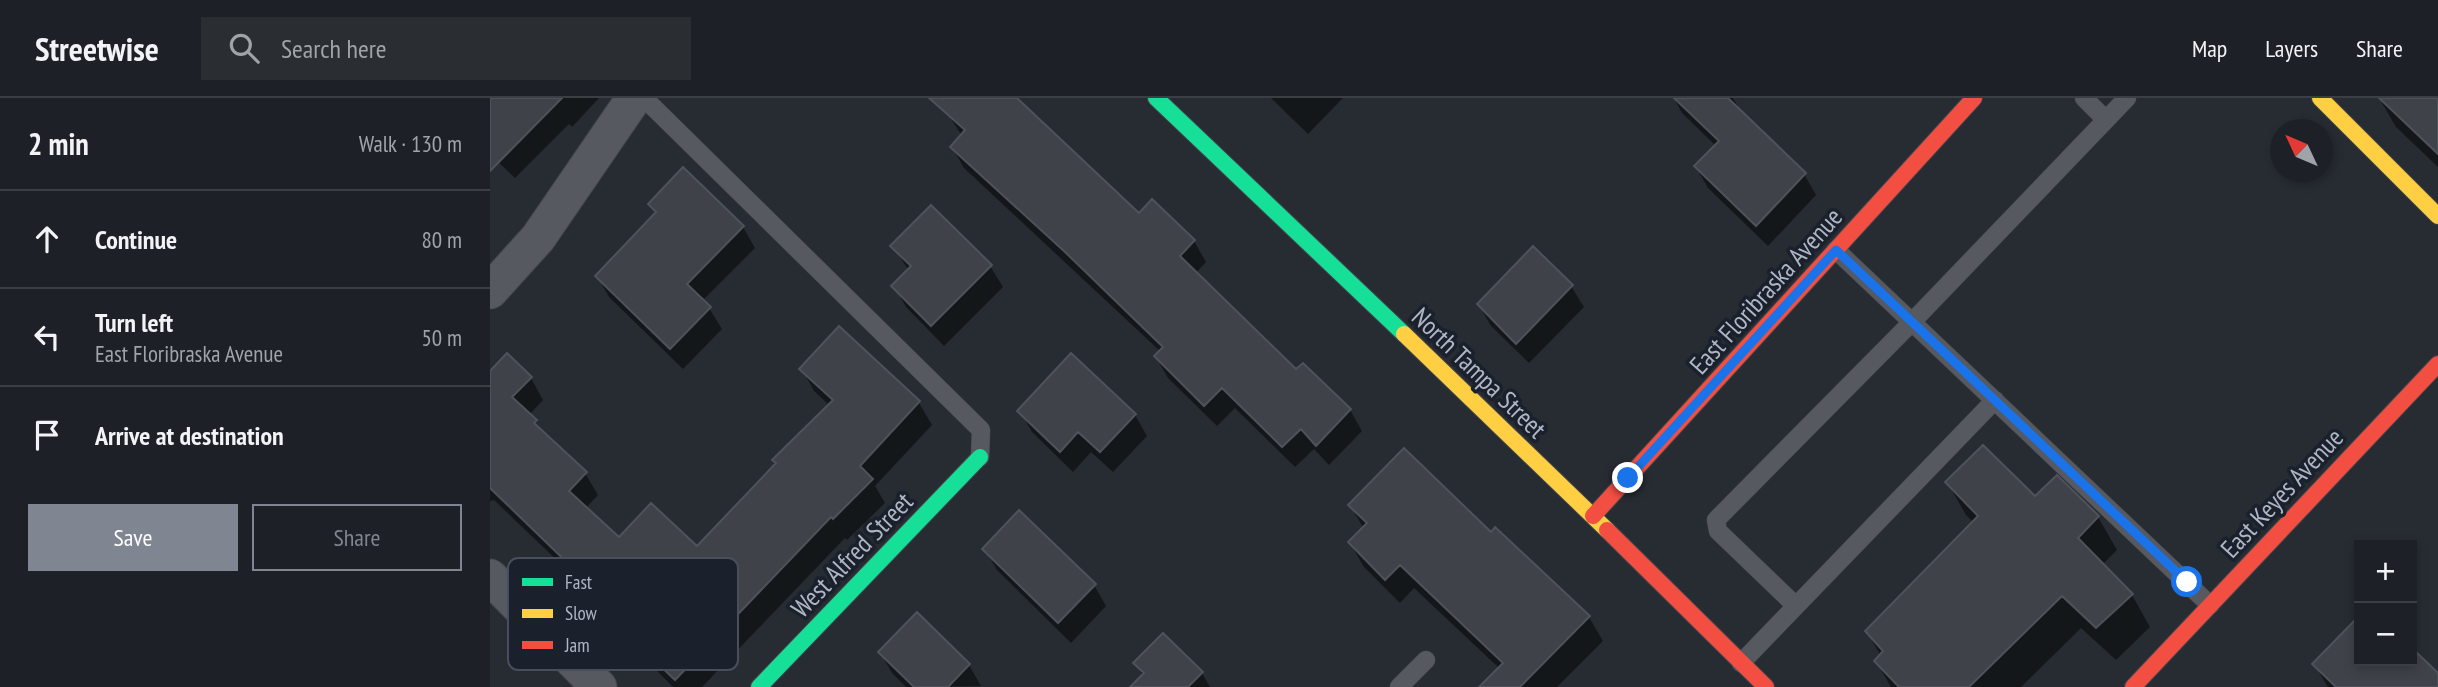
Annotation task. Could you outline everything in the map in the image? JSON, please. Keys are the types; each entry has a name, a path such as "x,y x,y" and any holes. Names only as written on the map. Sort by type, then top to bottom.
{"street":[{"path":"490,291 538,238 634,98"},
{"name":"North Tampa Street","path":"1156,98 1593,516 1766,687"},
{"name":"East Floribraska Avenue","path":"1593,516 1974,98"},
{"path":"2319,98 2438,216"},
{"name":"East Keyes Avenue","path":"2133,687 2438,364"},
{"name":"West Alfred Street","path":"759,687 980,457"},
{"path":"490,577 508,595"},
{"path":"582,670 599,687"}],"lane":[{"path":"644,98 981,430 980,457"},
{"path":"2084,98 2106,120"},
{"path":"1796,606 1718,531 1716,520 1912,322 2127,98"},
{"path":"1836,250 2210,605"},
{"path":"1741,663 1995,400"},
{"path":"1399,687 1426,660"}],"building":[{"path":"490,98 562,98 490,171"},
{"path":"929,98 1017,98 1139,213 1152,199 1195,240 1180,256 1296,369 1303,363 1351,409 1316,446 1301,429 1282,447 1222,388 1204,406 1154,356 1163,347 1065,252 950,147 965,130"},
{"path":"1674,98 1728,98 1806,173 1756,226 1694,166 1719,141"},
{"path":"2379,98 2438,98 2438,154"},
{"path":"683,167 744,226 687,284 711,307 670,349 595,276 656,212 648,204"},
{"path":"931,205 992,265 931,326 891,286 911,266 890,246"},
{"path":"1533,246 1573,285 1516,344 1477,304"},
{"path":"839,326 920,401 860,466 873,479 833,519 831,517 738,614 738,558 562,558 490,488 490,371 507,353 532,377 512,397 537,420 534,423 587,472 569,491 619,537 651,503 697,546 776,463 772,460 833,400 799,369"},
{"path":"1071,353 1136,414 1100,452 1078,432 1060,452 1017,411"},
{"path":"1983,445 2035,496 2057,475 2099,516 2078,538 2133,594 2096,628 2062,596 1969,687 1899,687 1874,661 1883,651 1865,631 1978,516 1945,482"},
{"path":"1404,448 1491,532 1495,527 1590,616 1520,687 1479,687 1503,663 1400,565 1385,580 1348,542 1367,523 1348,505"},
{"path":"1019,510 1096,584 1058,623 982,549"},
{"path":"917,612 970,664 948,687 914,687 878,652"},
{"path":"2354,621 2354,666 2417,666 2417,653 2438,673 2438,687 2336,687 2312,664"},
{"path":"1163,633 1203,672 1188,687 1130,687 1144,673 1133,663"},
{"path":"665,670 685,670 675,680"}],"traffic: fast":[{"path":"1156,98 1404,334"},
{"path":"759,687 980,457"}],"traffic: slow":[{"path":"2320,98 2438,216"},
{"path":"1404,334 1607,530"}],"traffic: jam":[{"path":"1593,516 1974,98"},
{"path":"2133,687 2438,364"},
{"path":"1607,530 1766,687"}],"route":[{"path":"1628,478 1836,250 2187,582"}]}
